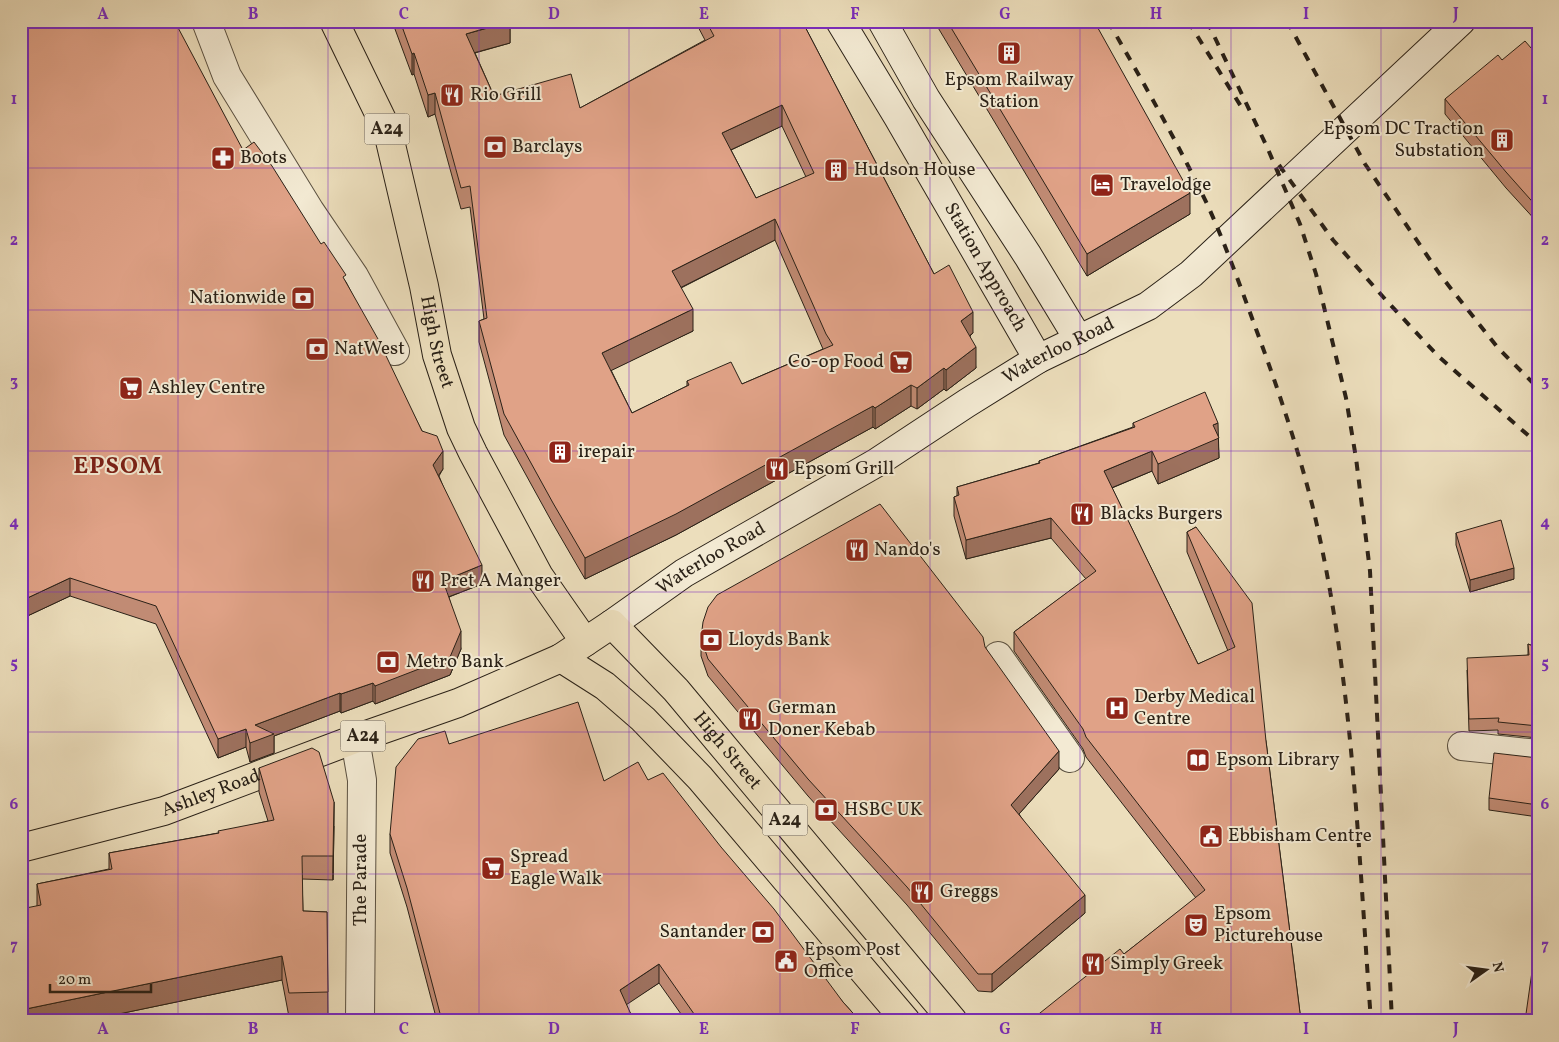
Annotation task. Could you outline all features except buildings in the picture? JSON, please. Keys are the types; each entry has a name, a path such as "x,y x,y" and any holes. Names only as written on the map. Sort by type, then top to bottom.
{"highway":[{"name":"High Street","path":"334,21 388,132 422,277 437,355 461,428 539,576 585,642"},
{"name":"High Street","path":"612,624 676,690 953,1021"},
{"name":"Ashley Road","path":"21,848 164,811 355,739 458,703 561,658 612,624"},
{"name":"High Street","path":"561,658 605,686 643,719 700,778 906,1021"}],"street":[{"path":"206,21 227,76 310,212 354,276 394,352"},
{"name":"Station Approach","path":"840,21 898,117 1038,359"},
{"name":"Station Approach","path":"882,21 926,99 1028,256 1079,340"},
{"name":"Waterloo Road","path":"612,624 684,573 876,463 1038,359 1148,306 1191,274 1449,25"},
{"path":"998,656 1070,758"},
{"name":"The Parade","path":"355,739 362,780 360,1021"},
{"path":"1462,746 1538,754"}],"railway":[{"path":"1108,21 1197,182 1215,221 1272,372 1312,504 1326,568 1345,696 1352,761 1371,1021"},
{"path":"1188,21 1242,108"},
{"path":"1207,21 1267,147 1300,224 1316,274 1346,398 1356,458 1370,571 1392,1021"},
{"path":"1287,21 1365,164 1441,276 1498,348 1538,388"},
{"path":"1279,165 1333,240 1385,299 1438,356 1538,444"}],"place":[{"name":"Epsom Railway Station","path":"1009,53"},
{"name":"Rio Grill","path":"452,95"},
{"name":"Epsom DC Traction Substation","path":"1502,140"},
{"name":"Barclays","path":"495,147"},
{"name":"Boots","path":"223,158"},
{"name":"Hudson House","path":"836,170"},
{"name":"Travelodge","path":"1102,185"},
{"name":"Nationwide","path":"303,298"},
{"name":"NatWest","path":"317,349"},
{"name":"Co-op Food","path":"901,362"},
{"name":"Ashley Centre","path":"131,388"},
{"name":"irepair","path":"560,452"},
{"name":"Epsom Grill","path":"777,469"},
{"name":"Blacks Burgers","path":"1082,514"},
{"name":"Nando's","path":"857,550"},
{"name":"Pret A Manger","path":"423,581"},
{"name":"Lloyds Bank","path":"711,640"},
{"name":"Metro Bank","path":"388,662"},
{"name":"Derby Medical Centre","path":"1117,708"},
{"name":"German Doner Kebab","path":"750,719"},
{"name":"Epsom Library","path":"1198,760"},
{"name":"HSBC UK","path":"826,810"},
{"name":"Ebbisham Centre","path":"1211,836"},
{"name":"Spread Eagle Walk","path":"493,868"},
{"name":"Greggs","path":"922,892"},
{"name":"Epsom Picturehouse","path":"1196,925"},
{"name":"Santander","path":"763,932"},
{"name":"Epsom Post Office","path":"786,961"},
{"name":"Simply Greek","path":"1093,964"}],"district":[{"name":"EPSOM","path":"118,467"}]}
